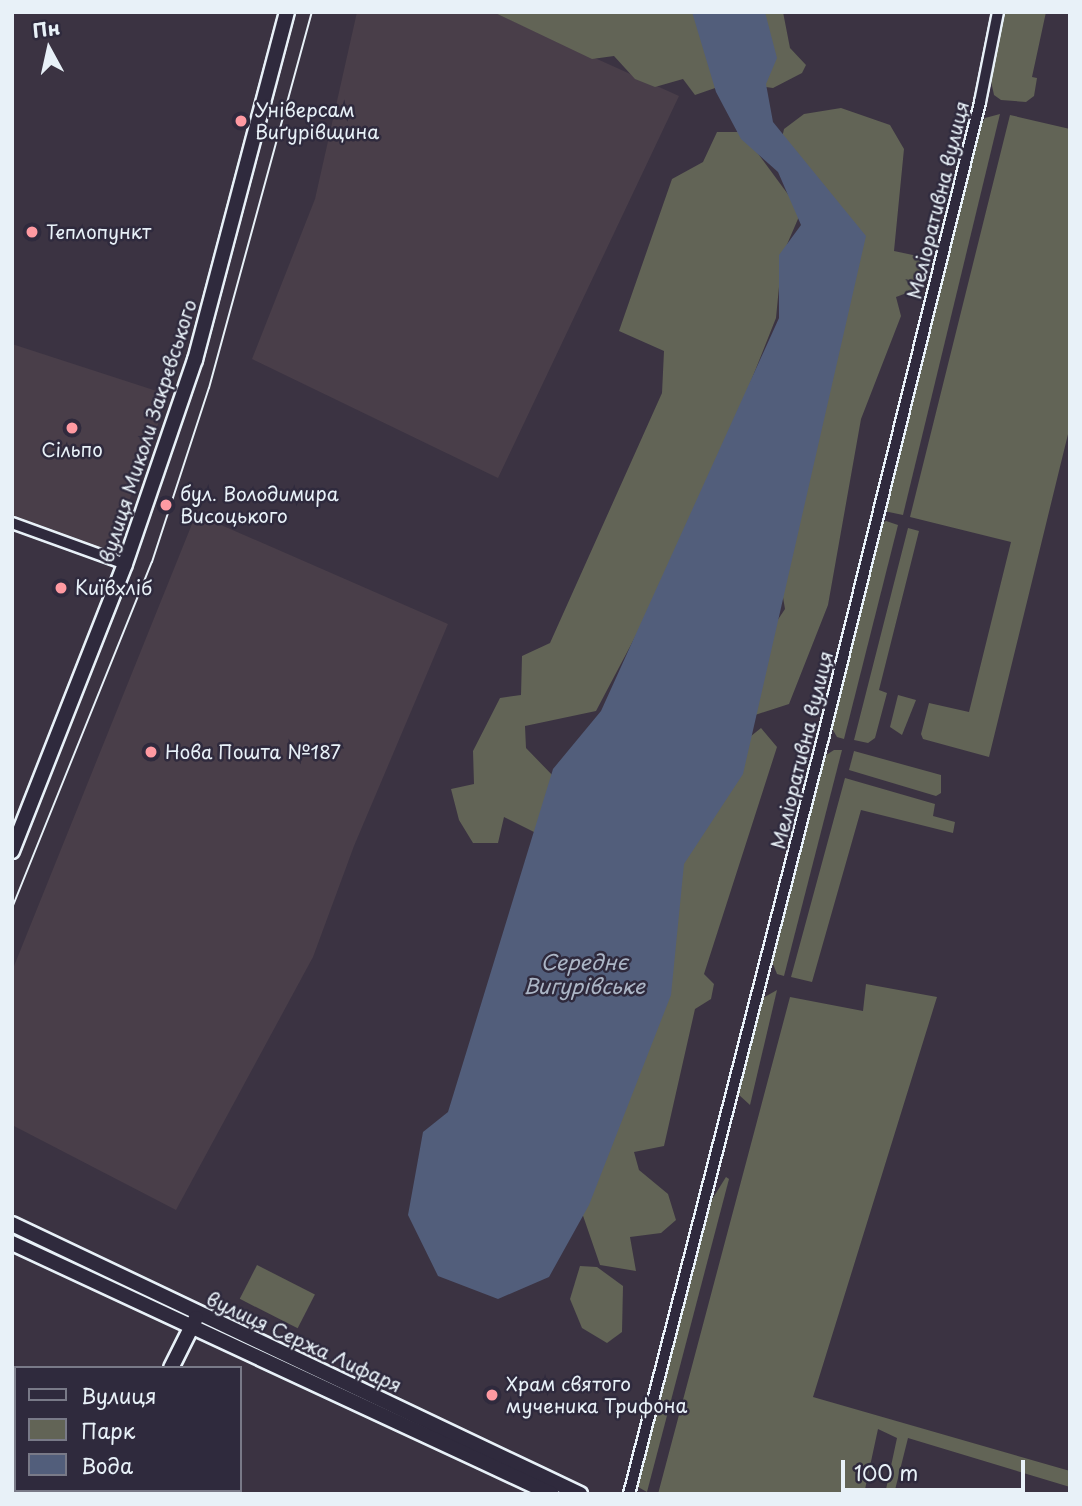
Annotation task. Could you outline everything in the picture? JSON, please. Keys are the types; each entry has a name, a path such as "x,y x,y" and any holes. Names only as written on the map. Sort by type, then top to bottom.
{"street":[{"name":"вулиця Миколи Закревського","path":"12,851 125,564 195,360 287,12"},
{"name":"Меліоративна вулиця","path":"629,1494 823,738 980,102 998,12"},
{"path":"12,523 125,564"},
{"name":"вулиця Сержа Лифаря","path":"12,1224 195,1319 552,1494"},
{"name":"вулиця Сержа Лифаря","path":"12,1243 195,1319 580,1494"},
{"path":"172,1366 195,1319"}],"shaded area":[{"path":"357,12 493,12 679,96 498,478 252,359 315,199"},
{"path":"12,344 169,395 109,554 12,518"},
{"path":"196,514 448,624 354,846 313,957 176,1210 12,1125 12,971"}],"green space":[{"path":"493,12 693,12 718,87 695,95 683,79 655,87 635,79 614,56 592,59"},
{"path":"752,12 783,12 790,48 806,65 802,73 773,88 759,86"},
{"path":"1005,12 1046,12 1032,77 1037,78 1034,96 1026,102 1001,100 994,95 991,81"},
{"path":"841,108 890,125 904,149 894,251 927,258 920,288 896,297 901,316 861,419 828,605 789,704 752,716 742,673 785,609 776,556 833,321 782,138 784,129 804,114"},
{"path":"1000,114 903,515 884,511 975,136 985,118"},
{"path":"1010,115 1070,129 1070,426 989,757 923,739 921,734 929,703 969,712 1011,542 910,517"},
{"path":"717,132 742,132 801,212 782,256 776,318 692,529 596,711 525,726 526,748 556,779 540,835 504,817 498,843 473,843 459,820 451,789 474,784 473,751 500,698 521,695 522,656 550,643 662,393 664,351 619,331 672,179 703,162"},
{"path":"886,521 898,525 844,739 837,737 830,725 880,524"},
{"path":"908,528 919,531 879,690 887,693 875,738 868,743 854,740"},
{"path":"898,695 916,700 902,735 890,727"},
{"path":"761,728 777,747 704,974 714,984 711,999 695,1009 664,1146 634,1152 639,1170 668,1194 676,1220 661,1233 630,1237 636,1271 600,1265 580,1207 679,844 730,753"},
{"path":"834,750 842,750 784,976 777,974 771,959 823,757"},
{"path":"854,751 941,775 941,793 936,796 849,770"},
{"path":"845,778 935,804 933,816 955,822 953,833 861,810 812,982 791,977"},
{"path":"866,984 937,997 813,1397 1070,1471 1070,1487 908,1438 894,1494 885,1494 897,1438 878,1429 864,1494 658,1494 790,997 863,1011"},
{"path":"777,990 750,1105 738,1094 761,999"},
{"path":"726,1177 729,1179 647,1492 638,1487 711,1201"},
{"path":"257,1265 315,1295 298,1328 240,1299"},
{"path":"580,1266 597,1267 623,1286 622,1332 607,1343 582,1328 570,1299"}],"water":[{"name":"Середнє Вигурівське","path":"692,12 765,12 777,58 766,84 773,122 866,236 743,774 684,864 671,995 589,1205 549,1277 498,1299 438,1276 408,1215 423,1132 448,1112 553,769 601,711 779,318 779,255 801,225 778,172 741,139 716,92"}],"tram line":[{"path":"12,908 152,562 209,388 312,12"}],"place":[{"name":"Універсам Виґурівщина","path":"241,121"},
{"name":"Теплопункт","path":"32,232"},
{"name":"Сільпо","path":"72,428"},
{"name":"бул. Володимира Висоцького","path":"166,505"},
{"name":"Київхліб","path":"61,588"},
{"name":"Нова Пошта №187","path":"151,752"},
{"name":"Храм святого мученика Трифона","path":"492,1395"}]}
